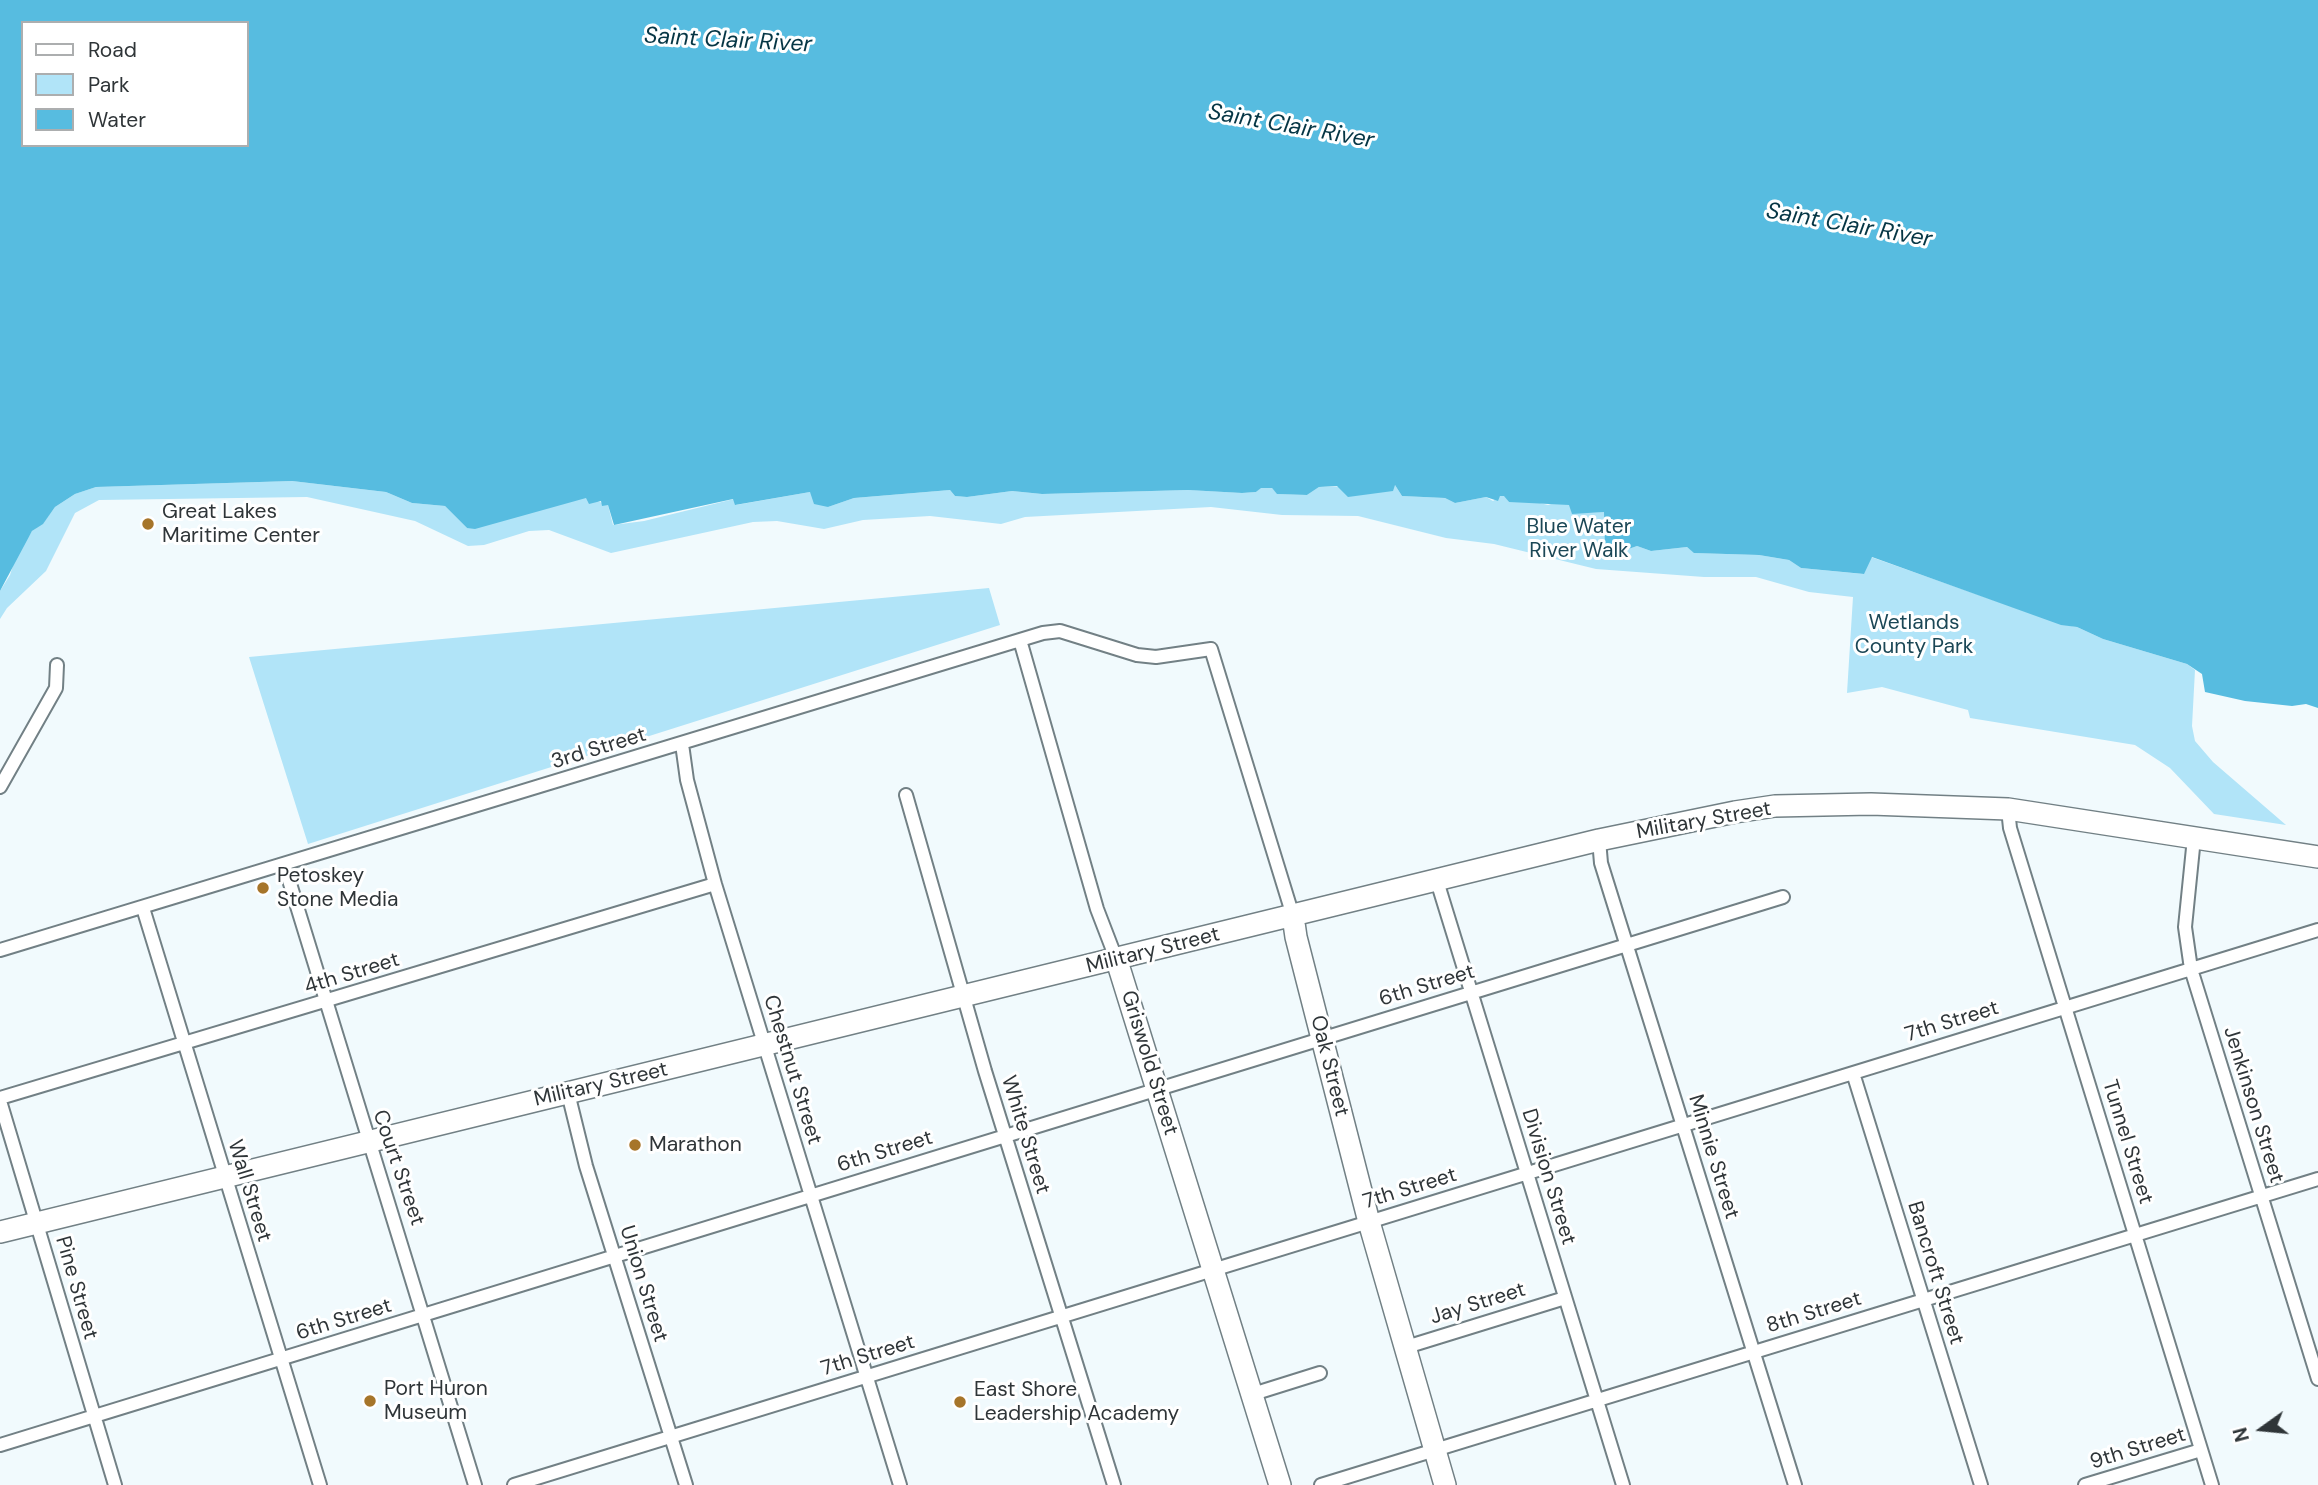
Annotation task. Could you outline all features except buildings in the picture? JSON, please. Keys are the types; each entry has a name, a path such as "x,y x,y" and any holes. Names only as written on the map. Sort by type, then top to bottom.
{"main road":[{"name":"Military Street","path":"0,1232 372,1139 1117,961 1599,840 1775,806 1871,804 2008,810 2318,857"},
{"name":"Oak Street","path":"1293,916 1369,1222 1445,1485"},
{"name":"Griswold Street","path":"1117,961 1280,1485"}],"street":[{"name":"3rd Street","path":"0,950 1020,640 1060,631 1137,655 1156,657 1210,649"},
{"name":"Griswold Street","path":"1020,640 1093,896 1117,961"},
{"name":"Oak Street","path":"1210,649 1293,916"},
{"path":"0,787 56,688 57,665"},
{"name":"Chestnut Street","path":"682,744 687,780 715,884 900,1485"},
{"name":"White Street","path":"906,795 964,997 1114,1485"},
{"name":"Tunnel Street","path":"2008,810 2010,828 2213,1485"},
{"name":"Jenkinson Street","path":"2194,838 2185,928 2191,969 2318,1380"},
{"name":"Minnie Street","path":"1599,840 1601,863 1795,1485"},
{"name":"Court Street","path":"284,864 362,1123 372,1139 475,1485"},
{"name":"Division Street","path":"1437,881 1623,1485"},
{"name":"4th Street","path":"0,1100 715,884"},
{"name":"6th Street","path":"0,1445 1783,897"},
{"name":"Wall Street","path":"143,908 320,1485"},
{"name":"7th Street","path":"514,1485 2065,1007 2318,932"},
{"name":"Bancroft Street","path":"1853,1073 1981,1485"},
{"name":"Union Street","path":"568,1093 586,1166 686,1485"},
{"name":"Pine Street","path":"0,1100 115,1485"},
{"name":"8th Street","path":"1321,1485 2318,1179"},
{"name":"Jay Street","path":"1404,1348 1565,1298"},
{"path":"1253,1394 1320,1373"},
{"name":"9th Street","path":"2085,1485 2201,1450"}],"green space":[{"path":"292,481 386,492 412,503 445,506 467,528 586,497 608,505 613,525 644,521 734,499 736,505 810,492 828,507 854,498 950,490 955,496 967,497 1012,491 1042,494 1188,490 1242,493 1256,492 1260,488 1272,488 1278,494 1307,495 1319,487 1395,485 1402,496 1445,498 1455,503 1486,497 1493,501 1500,496 1505,496 1509,502 1531,501 1548,505 1557,502 1570,505 1572,513 1604,512 1615,546 1623,551 1637,546 1651,551 1687,547 1695,553 1759,555 1789,560 1801,568 1863,574 1871,557 2061,624 2077,627 2103,639 2187,664 2195,670 2192,726 2195,741 2213,762 2286,825 2214,814 2170,768 2135,745 1970,718 1968,710 1882,687 1847,693 1853,597 1809,592 1756,577 1704,577 1596,569 1494,544 1446,538 1358,516 1282,515 1211,507 1025,517 1001,524 930,516 863,520 824,529 777,521 753,522 611,553 549,530 529,531 484,545 468,546 415,521 307,497 99,500 75,513 46,571 7,608 0,619 0,591 10,575 16,556 32,531 43,523 55,507 75,494 96,487"},
{"path":"989,588 1000,625 308,844 249,657"}],"water":[{"name":"Saint Clair River","path":"0,0 2318,0 2318,708 2306,704 2292,706 2245,701 2205,692 2202,674 2187,664 2103,639 2077,627 2061,625 1872,557 1864,574 1801,568 1789,560 1759,555 1694,553 1687,547 1651,551 1637,546 1623,551 1615,546 1605,547 1604,512 1572,514 1569,505 1509,502 1504,496 1500,496 1498,501 1486,497 1455,503 1445,498 1402,496 1395,485 1393,491 1348,497 1337,486 1319,487 1307,495 1277,494 1272,488 1261,488 1256,492 1242,493 1188,490 1042,494 1012,491 967,497 955,496 950,490 854,498 828,507 814,504 810,492 735,505 733,499 614,525 608,505 602,506 601,501 589,504 586,498 475,529 467,528 445,506 412,503 386,492 292,481 96,487 75,494 55,507 43,524 32,531 0,591"}],"place":[{"name":"Great Lakes Maritime Center","path":"148,524"},
{"name":"Petoskey Stone Media","path":"263,888"},
{"name":"Marathon","path":"635,1145"},
{"name":"Port Huron Museum","path":"370,1401"},
{"name":"East Shore Leadership Academy","path":"960,1402"}],"park label":[{"name":"Blue Water River Walk","path":"1579,539"},
{"name":"Wetlands County Park","path":"1914,635"}]}
